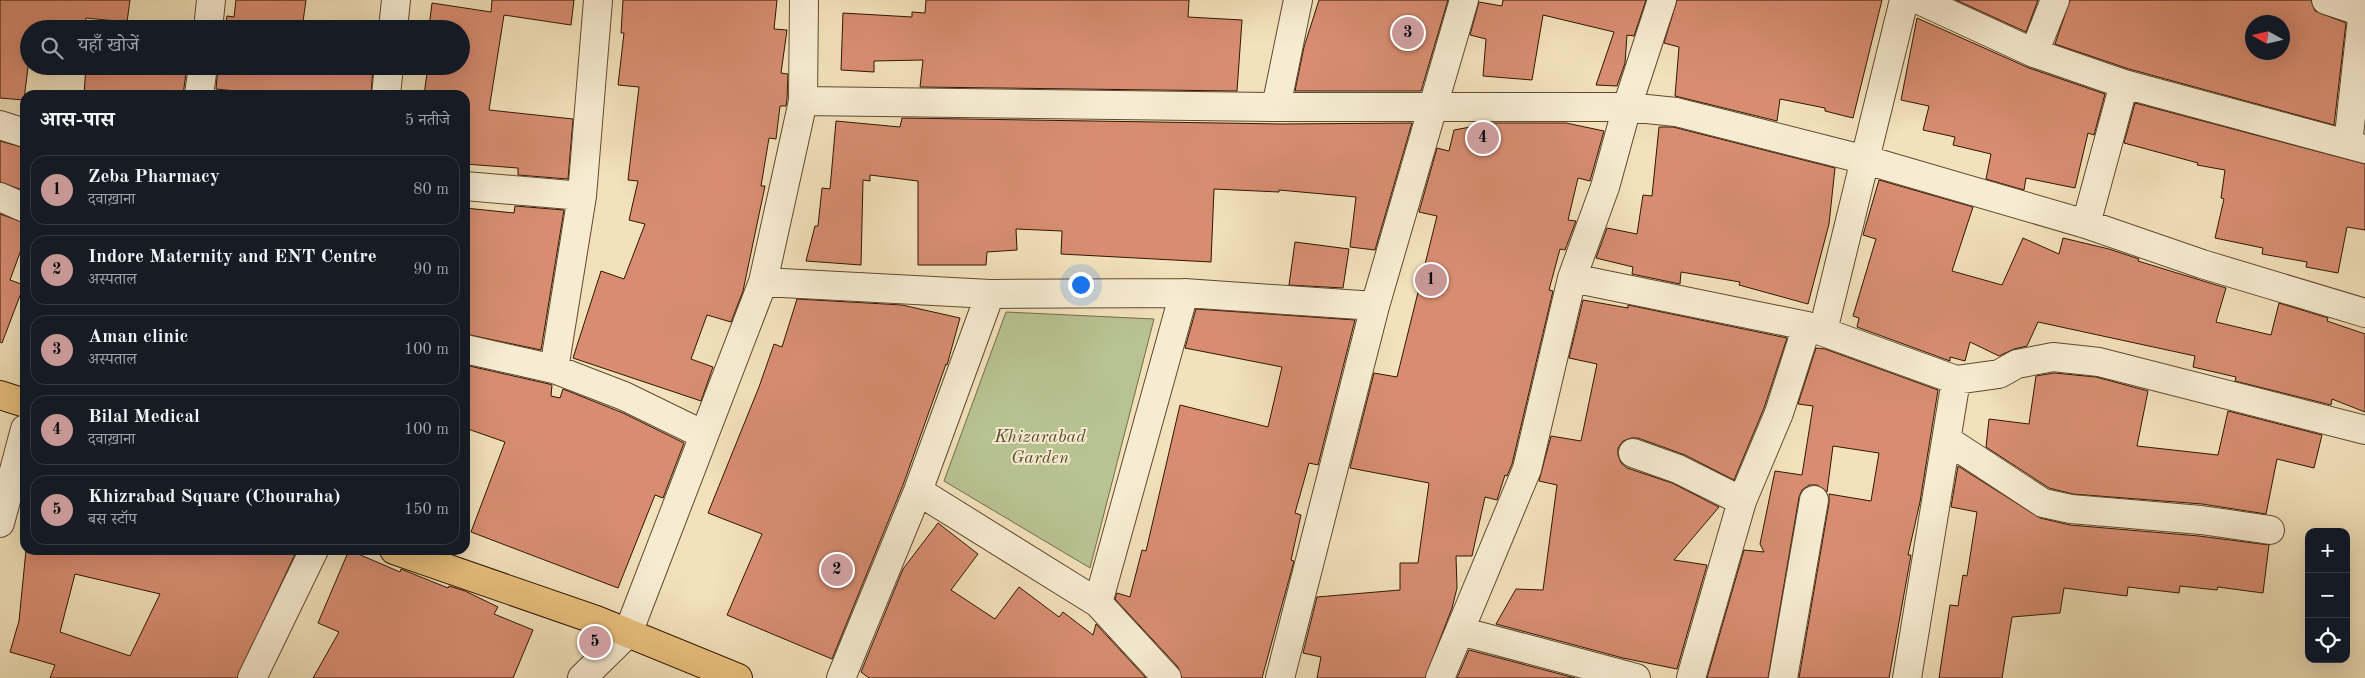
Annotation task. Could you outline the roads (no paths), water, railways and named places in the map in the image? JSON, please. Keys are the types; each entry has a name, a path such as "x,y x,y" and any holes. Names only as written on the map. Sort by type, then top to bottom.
{"main road":[{"path":"0,395 20,401"},
{"path":"408,555 628,633 738,678"}],"street":[{"path":"209,20 211,0"},
{"path":"394,20 396,0"},
{"path":"554,369 582,196 598,0"},
{"path":"582,678 628,633 702,434 763,282 803,101 804,0"},
{"path":"1276,107 1298,0"},
{"path":"1280,678 1375,306 1435,106 1464,0"},
{"path":"1440,678 1527,469 1572,278 1605,187 1627,107 1662,0"},
{"path":"1691,678 1742,501 1815,328 1866,160 1904,0"},
{"path":"1919,0 2034,52 2124,84 2356,147 2365,13 2364,0"},
{"path":"2034,52 2055,0"},
{"path":"2326,0 2365,13"},
{"path":"200,90 201,75"},
{"path":"387,90 388,75"},
{"path":"2086,224 2124,84"},
{"path":"803,101 1276,107 1627,107 1676,112 1866,160 2086,224 2202,264 2365,313"},
{"path":"0,125 20,131"},
{"path":"470,186 582,196"},
{"path":"0,197 20,206"},
{"path":"1572,278 1815,328 1956,380 1998,374 2017,364 2053,357 2099,362 2365,430"},
{"path":"763,282 990,294 1184,293 1375,306"},
{"path":"1098,603 1184,293"},
{"path":"841,678 918,491 990,294"},
{"path":"470,349 554,369 624,396 702,434"},
{"path":"1907,678 1956,380"},
{"path":"1947,440 2043,503 2071,509 2201,520 2270,530"},
{"path":"0,524 20,448"},
{"path":"1633,453 1678,469 1742,501"},
{"path":"918,491 1098,603 1167,678"},
{"path":"1782,678 1814,500"},
{"path":"252,678 312,555"},
{"path":"1460,631 1636,678"}],"place":[{"name":"Aman clinic","path":"1408,33"},
{"name":"Bilal Medical","path":"1483,138"},
{"name":"Zeba Pharmacy","path":"1431,280"},
{"name":"Indore Maternity and ENT Centre","path":"837,570"},
{"name":"Khizrabad Square (Chouraha)","path":"595,642"}],"park label":[{"name":"Khizarabad Garden","path":"1040,447"}]}
